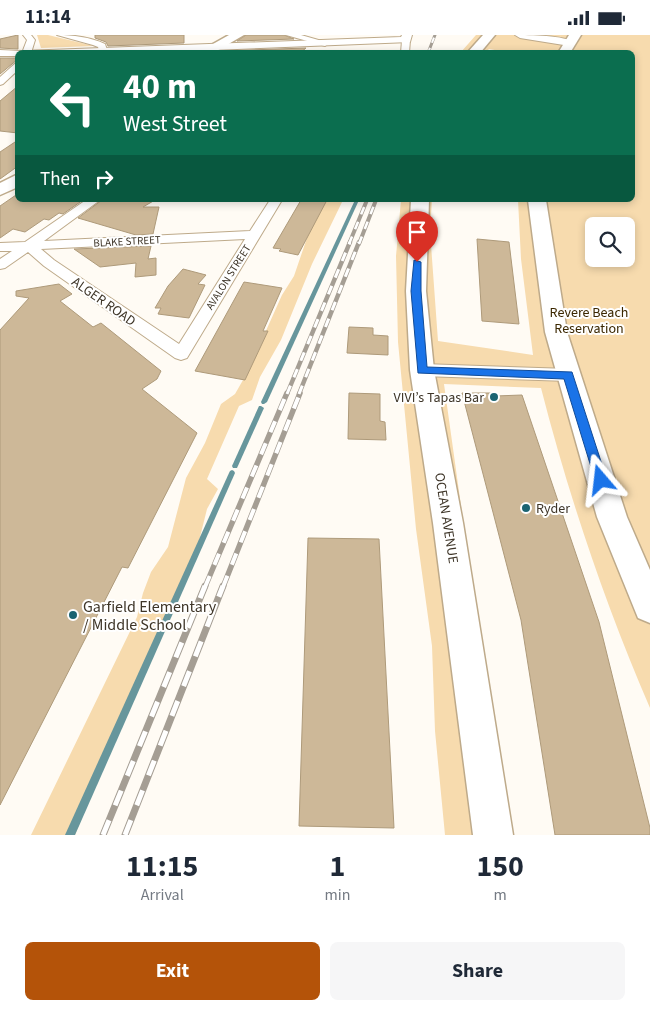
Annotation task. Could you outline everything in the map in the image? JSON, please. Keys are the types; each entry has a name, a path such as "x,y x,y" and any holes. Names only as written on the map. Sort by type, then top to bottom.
{"main road":[{"path":"208,50 238,35"},
{"path":"476,50 489,35"},
{"path":"0,190 15,181"},
{"name":"OCEAN AVENUE","path":"420,202 416,291 422,370 448,523 493,835"},
{"path":"537,202 556,332 612,517 650,607"}],"street":[{"path":"27,35 30,40 27,50"},
{"path":"61,35 96,43 102,46 103,50"},
{"path":"290,35 325,43"},
{"path":"520,35 570,44"},
{"path":"155,50 215,46 325,43 406,37 405,50"},
{"path":"0,53 15,53"},
{"path":"0,82 15,67"},
{"path":"0,265 91,202"},
{"name":"AVALON STREET","path":"181,354 275,202"},
{"name":"BLAKE STREET","path":"0,247 254,235"},
{"name":"ALGER ROAD","path":"29,246 50,263 181,354"},
{"path":"422,370 568,375"}],"green space":[{"path":"37,35 48,35 94,46 41,48"},
{"name":"Revere Beach Reservation","path":"476,35 650,35 650,708 589,550 541,388 444,384 507,835 445,835 435,731 432,646 416,529 398,342 396,256 401,202 432,202 430,231 438,341 533,355 521,259 518,202 635,202 635,50 463,50"},
{"path":"325,202 342,202 312,264 281,340 260,377 252,400 239,406 207,479 218,489 207,509 195,557 118,728 75,835 31,835 137,617 151,572 168,547 186,478 205,443 221,404 235,394 247,373 282,295 294,276 308,235"}],"building":[{"path":"18,35 18,49 0,48 0,39"},
{"path":"95,35 184,35 184,43 108,46 106,42 95,38"},
{"path":"246,35 284,35 294,39 237,41"},
{"path":"306,48 304,50 249,50"},
{"path":"0,58 15,58 15,62 0,74"},
{"path":"15,88 15,133 0,131 0,101"},
{"path":"15,142 15,168 0,179 0,152"},
{"path":"15,196 15,202 80,202 63,214 59,213 49,220 44,219 25,232 13,229 0,238 0,206"},
{"path":"99,202 152,202 143,207 159,207 153,234 136,235 78,218"},
{"path":"300,202 326,202 298,255 273,248"},
{"path":"477,239 509,242 519,324 482,321"},
{"path":"151,246 148,259 156,258 156,275 135,277 136,263 100,267 74,249"},
{"path":"183,269 206,275 198,284 205,285 189,318 158,314 161,308 155,308 168,286"},
{"path":"244,282 282,288 263,331 268,331 245,380 195,371"},
{"name":"Garfield Elementary / Middle School","path":"59,284 72,294 60,301 93,327 101,323 161,371 157,379 142,389 197,433 128,568 122,567 0,805 0,330 29,298 16,296 16,291"},
{"path":"349,327 373,328 373,335 388,336 388,355 347,353"},
{"path":"349,393 380,394 380,421 385,422 386,440 348,439"},
{"name":"Ryder","path":"462,393 494,393 495,396 522,395 599,622 650,828 650,835 555,835 521,620"},
{"path":"308,538 379,539 394,828 299,826"}],"waterway":[{"path":"264,402 356,202"},
{"path":"235,466 261,408"},
{"path":"70,835 232,473"}],"railway":[{"path":"429,50 435,35"},
{"path":"349,244 366,202"},
{"path":"359,244 375,202"},
{"path":"287,394 350,242"},
{"path":"299,394 359,242"},
{"path":"205,587 287,393"},
{"path":"223,587 300,393"},
{"path":"103,835 205,586"},
{"path":"125,835 223,586"}],"place":[{"name":"VIVI’s Tapas Bar","path":"494,397"},
{"name":"Ryder","path":"526,508"},
{"name":"Garfield Elementary / Middle School","path":"73,615"}],"route":[{"path":"417,262 416,291 422,370 568,375 601,480"}]}
